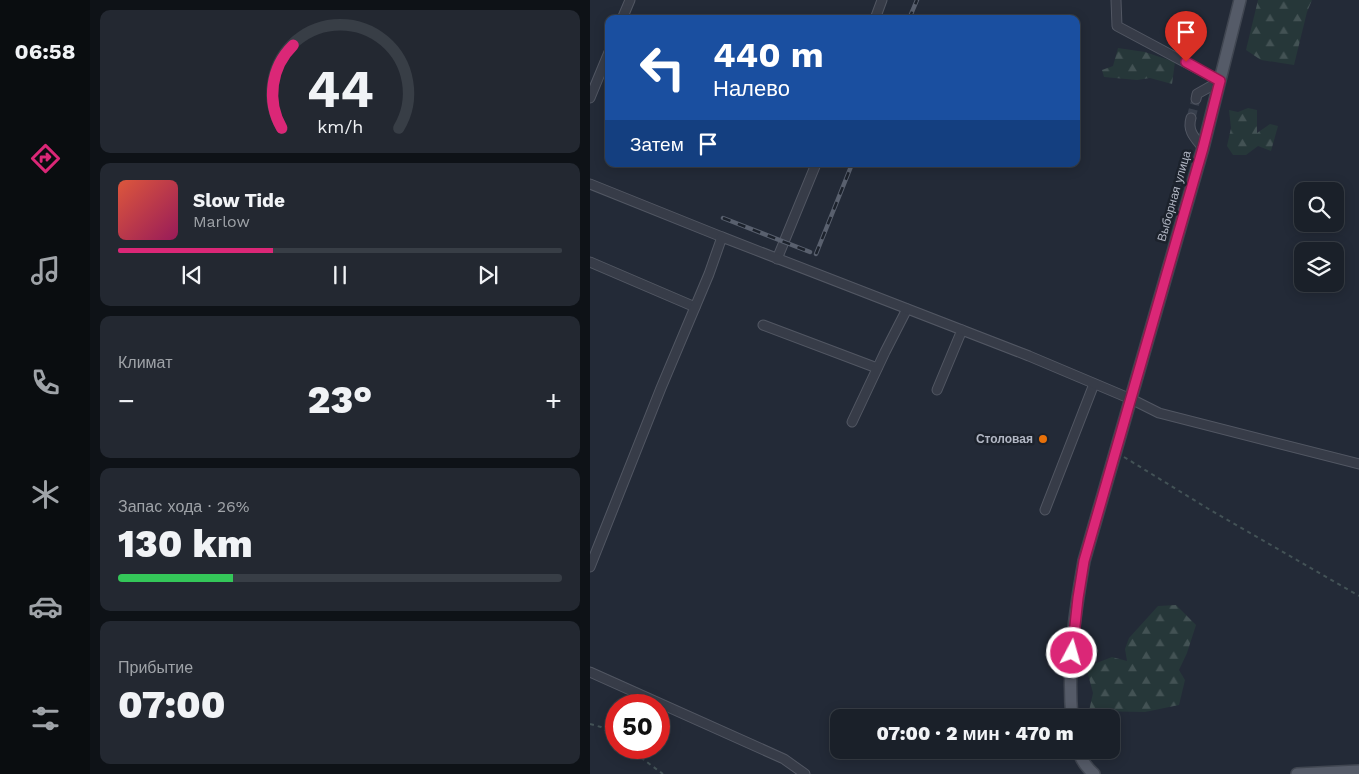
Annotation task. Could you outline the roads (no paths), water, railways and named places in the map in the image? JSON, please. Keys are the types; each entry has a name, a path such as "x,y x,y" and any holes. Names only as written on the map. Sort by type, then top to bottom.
{"main road":[{"name":"Выборная улица","path":"1072,709 1070,672 1084,561 1203,148 1240,0"},
{"path":"1081,759 1094,774"},
{"path":"1297,774 1359,771"}],"street":[{"path":"624,15 630,0"},
{"path":"876,15 882,0"},
{"path":"1116,0 1117,26 1220,81"},
{"path":"590,98 605,62"},
{"path":"1196,99 1197,94 1220,81"},
{"path":"1191,118 1190,129 1203,148"},
{"path":"777,259 815,167"},
{"path":"590,184 777,259 1029,356 1131,399 1159,414 1359,464"},
{"path":"590,567 661,388 709,274 722,237"},
{"path":"590,262 695,307"},
{"path":"852,422 907,309"},
{"path":"763,325 877,368"},
{"path":"937,390 962,330"},
{"path":"1045,510 1094,384"},
{"path":"590,672 784,759 805,774"}],"tunnel":[{"path":"1191,118 1196,99"}],"railway":[{"path":"911,15 917,0"},
{"path":"816,254 851,167"},
{"path":"723,218 810,252"}],"place":[{"name":"Столовая","path":"1043,439"}]}
